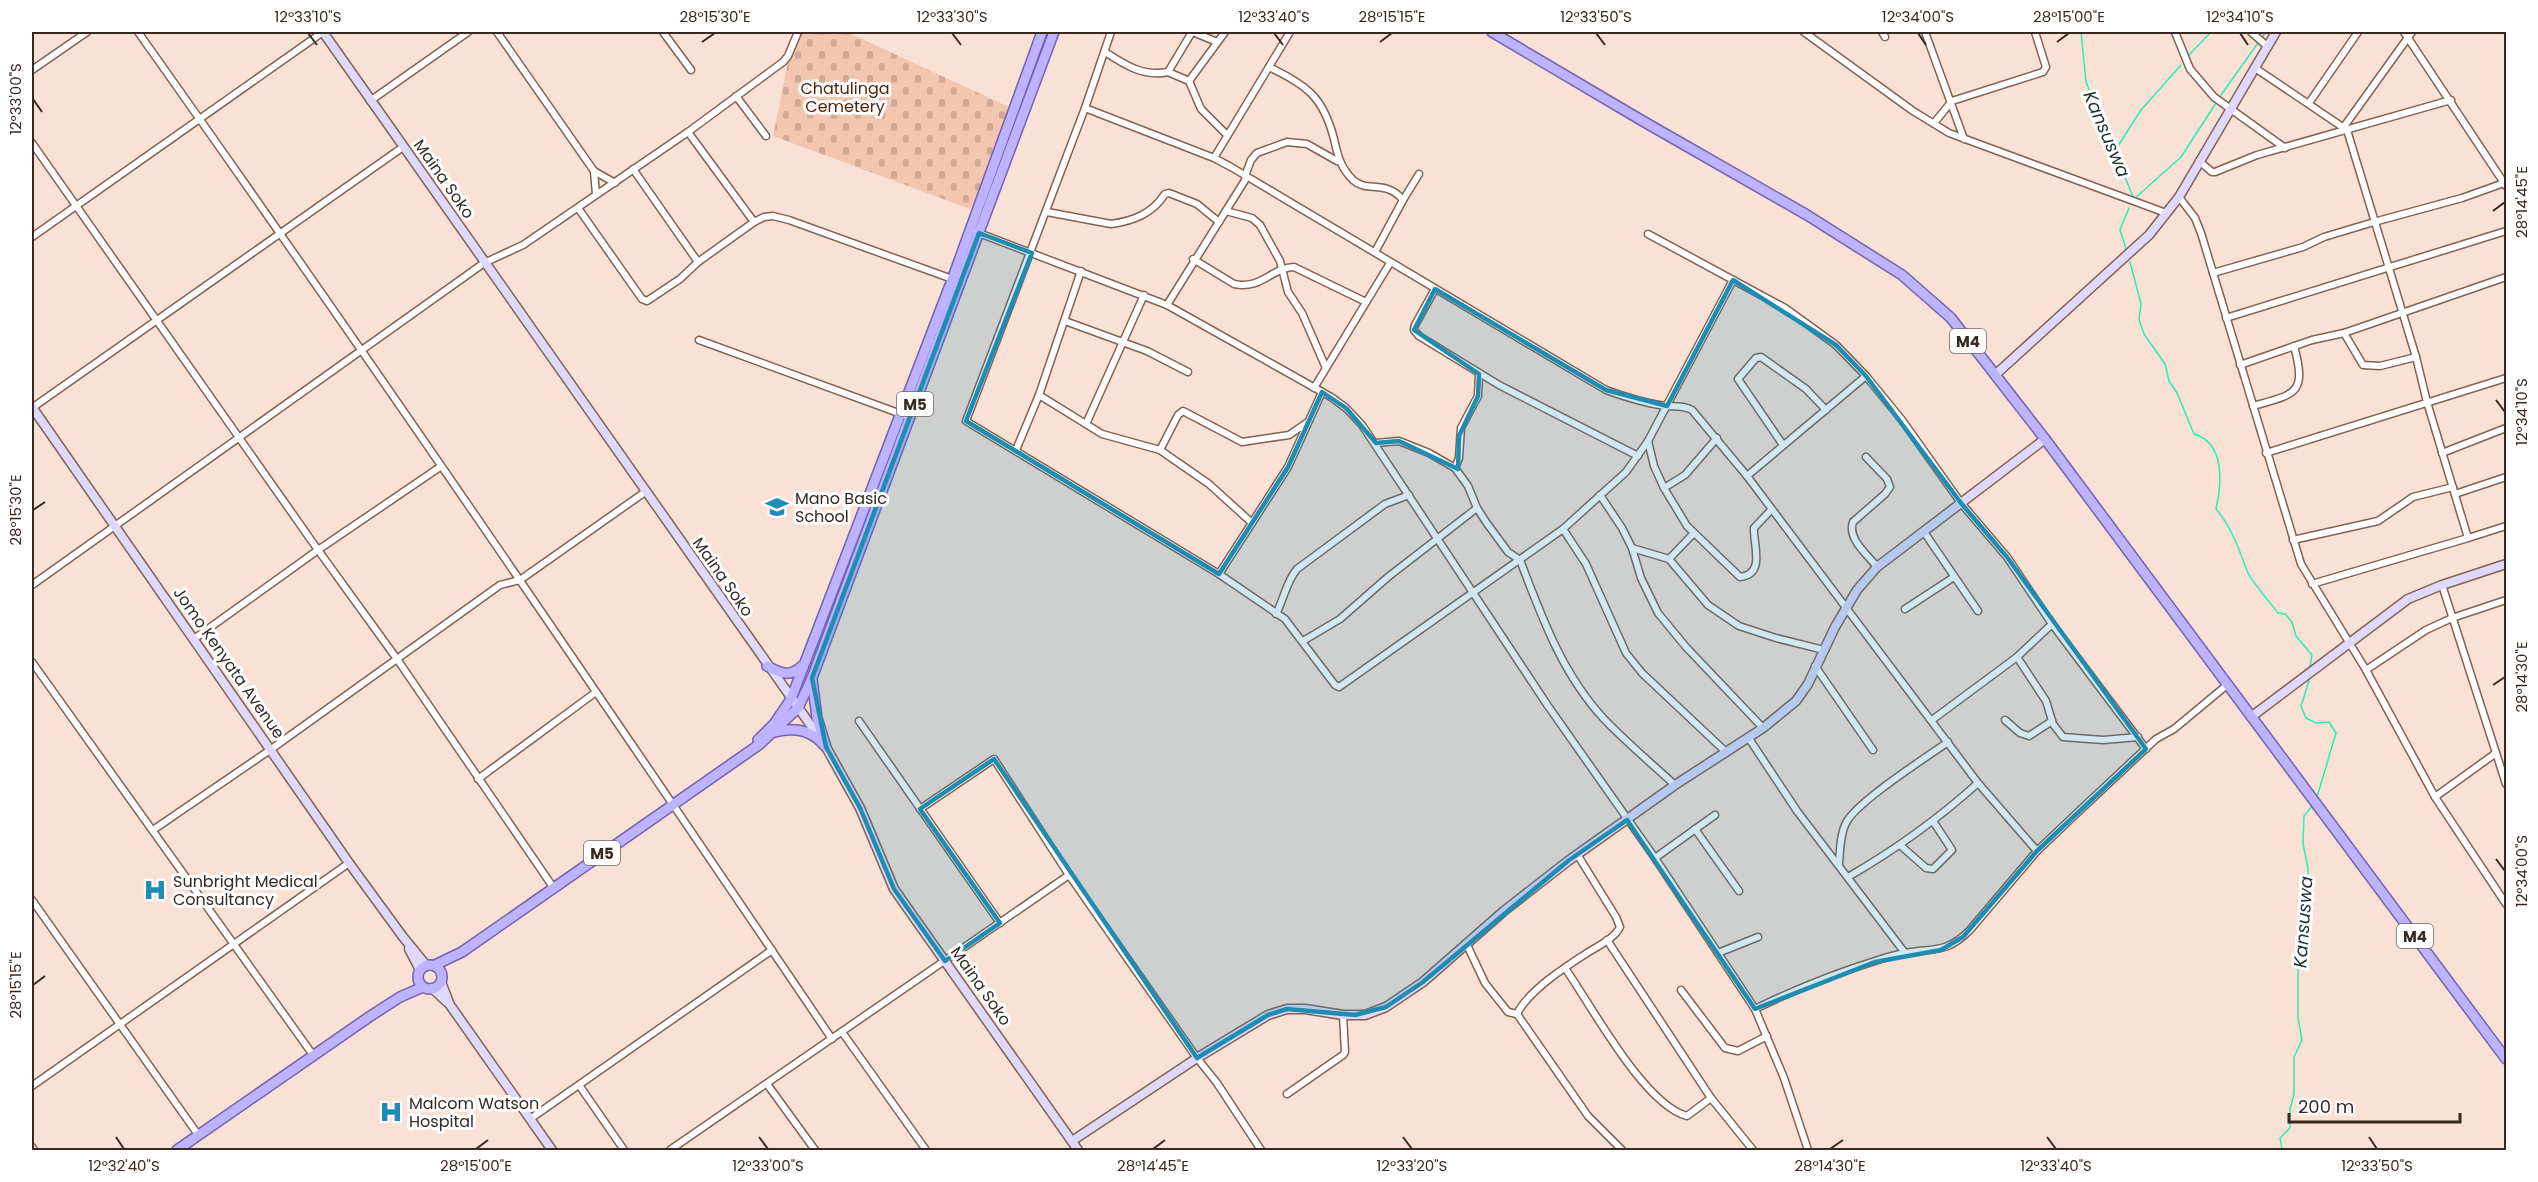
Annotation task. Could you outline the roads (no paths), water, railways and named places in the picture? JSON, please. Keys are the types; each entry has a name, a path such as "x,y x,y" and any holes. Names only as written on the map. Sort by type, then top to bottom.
{"main road":[{"name":"M5","path":"975,231 1042,32"},
{"name":"M5","path":"744,755 774,724 791,699 900,414 956,281 1054,32"},
{"name":"M4","path":"1492,32 1807,215 1902,275 1951,318 2044,439 2506,1059"},
{"name":"M5","path":"177,1150 312,1055 400,997 425,970 462,952 744,755 775,732 798,708 812,678 910,417 956,281"},
{"path":"767,666 784,674 795,672 803,665"},
{"path":"812,678 817,718 826,747"},
{"path":"775,732 784,729 803,731 812,734 826,747"},
{"name":"M5","path":"400,997 428,988 441,979 462,952"},
{"path":"425,970 441,979"},
{"path":"425,970 428,988"}],"street":[{"path":"32,70 87,32"},
{"path":"138,32 520,580 832,1039"},
{"path":"32,237 323,32"},
{"name":"Maina Soko","path":"323,32 826,747 860,808 894,889 1078,1150"},
{"path":"370,100 468,32"},
{"path":"497,32 594,171 615,183"},
{"path":"663,32 691,70"},
{"path":"32,585 484,263 523,245 688,132 783,62 798,32"},
{"path":"1111,32 1032,253 966,421 1219,574 1285,619 1335,685 1339,687 1563,529 1626,472 1648,441 1733,280"},
{"path":"1168,72 1193,32 1217,42"},
{"path":"1189,81 1225,32"},
{"path":"1214,158 1290,32"},
{"path":"1925,32 1964,138"},
{"path":"1934,123 1952,101 2043,72 2046,67 2035,32"},
{"path":"2175,32 2190,69 2214,97 2285,148"},
{"path":"2251,32 2267,46"},
{"path":"1995,375 2137,246 2166,213 2179,197 2276,32"},
{"path":"2309,104 2358,32"},
{"path":"1807,33 1913,111 1949,133 2166,213"},
{"path":"2213,273 2303,247 2324,237 2505,184 2408,34 2345,129"},
{"path":"1105,52 1135,70 1155,74 1168,72 1189,81 1202,109 1227,135"},
{"path":"1269,67 1308,89 1315,96 1332,132 1338,161"},
{"path":"2255,68 2345,129 2416,357 2427,402 2468,538"},
{"path":"736,96 766,136"},
{"path":"2199,161 2213,172 2246,159 2345,129 2451,100"},
{"path":"1085,108 1214,158 1606,390 1627,398 1667,406 1679,405 1692,410 1747,476 1978,783 2037,851"},
{"path":"688,132 754,222"},
{"path":"1167,305 1193,259 1226,211 1246,177 1251,160 1257,153 1287,142 1307,144 1338,161 1357,183 1364,186 1381,186 1397,193 1403,200"},
{"path":"32,143 155,321 397,659 553,887"},
{"path":"32,407 403,147"},
{"path":"633,169 698,262"},
{"path":"594,171 597,194"},
{"path":"1375,252 1419,174"},
{"path":"1047,212 1111,224 1120,223 1146,214 1159,204 1165,194 1169,194 1197,204 1219,222"},
{"path":"2179,197 2198,225 2301,564 2366,670 2435,797 2506,904"},
{"path":"578,208 642,299 647,301 754,222 773,216 956,281"},
{"path":"1226,211 1257,220 1283,270 1288,291 1302,313 1326,368"},
{"path":"975,231 1167,305 1322,392 1346,408 1376,442 1473,594 1755,1008 1808,1150"},
{"path":"2226,318 2506,231"},
{"path":"1648,234 1785,308 1827,339 1866,376 1902,420 1961,503 2007,557 2052,624 2146,749"},
{"path":"1193,259 1240,286 1257,283 1294,267 1366,302"},
{"path":"1314,388 1390,262"},
{"path":"1016,450 1039,395 1081,271"},
{"path":"2240,365 2294,346 2402,314 2506,277"},
{"path":"1435,289 1415,324 1416,333 1479,373 1570,423 1638,456"},
{"path":"1086,424 1144,296"},
{"path":"1065,321 1147,351 1188,372"},
{"path":"2344,333 2362,365 2385,365 2416,357"},
{"path":"699,340 910,417"},
{"path":"2253,406 2287,396 2298,387 2299,366 2294,346"},
{"path":"1783,445 1738,379 1756,358 1761,357 1799,384 1826,410"},
{"path":"1455,468 1459,458 1461,428 1478,396 1479,373"},
{"path":"1747,476 1866,376"},
{"path":"2266,453 2506,378"},
{"path":"1219,574 1288,467 1322,392"},
{"path":"1039,395 1114,438 1160,450 1209,484 1252,523"},
{"name":"Jomo Kenyata Avenue","path":"32,407 425,970"},
{"path":"1160,450 1178,415 1184,411 1242,442 1289,435 1309,422"},
{"path":"2442,453 2506,428"},
{"path":"1664,488 1685,475 1717,438"},
{"path":"1072,1141 1197,1058 1268,1015 1287,1009 1305,1009 1343,1015 1365,1015 1386,1007 1423,982 1504,911 1578,854 1675,785 1763,728 1801,695 1857,590 1877,567 2044,439"},
{"path":"1376,442 1399,441 1430,453 1455,468 1468,486 1477,508 1508,552 1520,560 1542,617 1572,675 1603,718 1675,785"},
{"path":"1648,441 1654,466 1664,488 1693,534 1717,553 1734,574 1744,577 1749,574 1757,562 1754,528 1771,510"},
{"path":"1866,457 1887,479 1890,487 1853,522 1851,528 1856,541 1877,567"},
{"path":"194,639 318,550 440,467"},
{"path":"2293,540 2378,520 2413,497 2454,491 2506,477"},
{"path":"153,830 270,750 500,585 520,580 645,492"},
{"path":"1276,614 1285,597 1289,581 1297,569 1385,504 1409,495"},
{"path":"1600,495 1622,528 1632,548 1649,596 1673,633 1763,728"},
{"path":"1303,641 1340,619 1388,577 1477,508"},
{"path":"2312,584 2506,526"},
{"path":"1563,529 1586,564 1626,653 1642,673 1725,752"},
{"path":"1924,532 1978,611"},
{"path":"1669,559 1693,534"},
{"path":"1632,548 1669,559 1708,605 1722,616 1761,634 1824,650"},
{"path":"2251,717 2408,599 2506,564"},
{"path":"1905,609 1954,577"},
{"path":"2442,585 2506,784"},
{"path":"2366,670 2426,630 2452,618 2506,600"},
{"path":"1932,720 2017,657 2052,624"},
{"path":"2017,657 2049,706 2052,721 2063,737 2122,740 2138,736"},
{"path":"32,662 312,1055"},
{"path":"1815,666 1873,750"},
{"path":"1755,1008 1812,982 1905,953 1941,950 1957,942 2037,851 2156,739 2174,729 2227,685"},
{"path":"478,779 596,692"},
{"path":"2005,720 2020,733 2029,736 2052,721"},
{"path":"860,721 1000,923"},
{"path":"1748,737 1797,811 1905,953"},
{"path":"1839,864 1847,819 1894,780 1948,742"},
{"path":"2435,797 2496,753"},
{"path":"920,809 994,759 1069,875 1197,1058 1217,1083 1261,1150"},
{"path":"2499,763 2506,759"},
{"path":"1848,877 1900,845 1978,783"},
{"path":"1655,858 1715,815"},
{"path":"1900,845 1926,868 1933,869 1952,850 1933,821"},
{"path":"1695,829 1739,891"},
{"path":"1517,1014 1524,1000 1565,968 1618,932 1619,923 1578,854"},
{"path":"32,1086 118,1023 349,863"},
{"path":"670,1150 1069,875"},
{"path":"32,900 199,1136"},
{"path":"1718,953 1758,937"},
{"path":"1607,940 1711,1098 1753,1150"},
{"path":"1467,945 1485,983 1508,1012 1517,1014 1578,1104 1597,1127 1622,1150"},
{"path":"530,1119 772,950"},
{"path":"1565,968 1637,1074 1662,1102 1681,1115 1687,1116 1711,1098"},
{"path":"441,979 450,1005 552,1150"},
{"path":"428,988 450,1005"},
{"path":"1681,990 1725,1048 1738,1051 1767,1036"},
{"path":"1287,1094 1344,1055 1343,1015"},
{"path":"842,1032 926,1150"},
{"path":"767,1083 815,1150"},
{"path":"579,1085 624,1150"},
{"path":"680,1144 685,1150"}],"waterway":[{"name":"Kansuswa","path":"2081,32 2086,82 2134,199 2181,157 2216,103"},
{"path":"2188,56 2211,32"},
{"path":"2263,36 2266,32"},
{"path":"2221,95 2258,43"},
{"path":"2116,149 2141,110 2181,65"},
{"name":"Kansuswa","path":"2127,252 2120,230 2129,208"},
{"name":"Kansuswa","path":"2130,262 2141,304 2139,319 2144,334 2165,364 2169,381 2177,393 2194,434 2204,439 2216,455 2220,476 2216,509 2231,531 2249,575 2278,613 2285,614 2292,622 2296,636 2312,655 2310,667"},
{"name":"Kansuswa","path":"2309,681 2301,706 2306,718 2316,723 2329,722 2336,733 2317,797"},
{"name":"Kansuswa","path":"2282,1150 2280,1138 2290,1128 2290,1109 2294,1094 2294,1057 2302,1040 2298,1018 2298,942 2308,895 2308,868 2303,844 2304,816 2312,806"}],"place":[{"name":"Mano Basic School","path":"777,507"},
{"name":"Sunbright Medical Consultancy","path":"155,890"},
{"name":"Malcom Watson Hospital","path":"391,1112"}],"park label":[{"name":"Chatulinga Cemetery","path":"845,97"}]}
